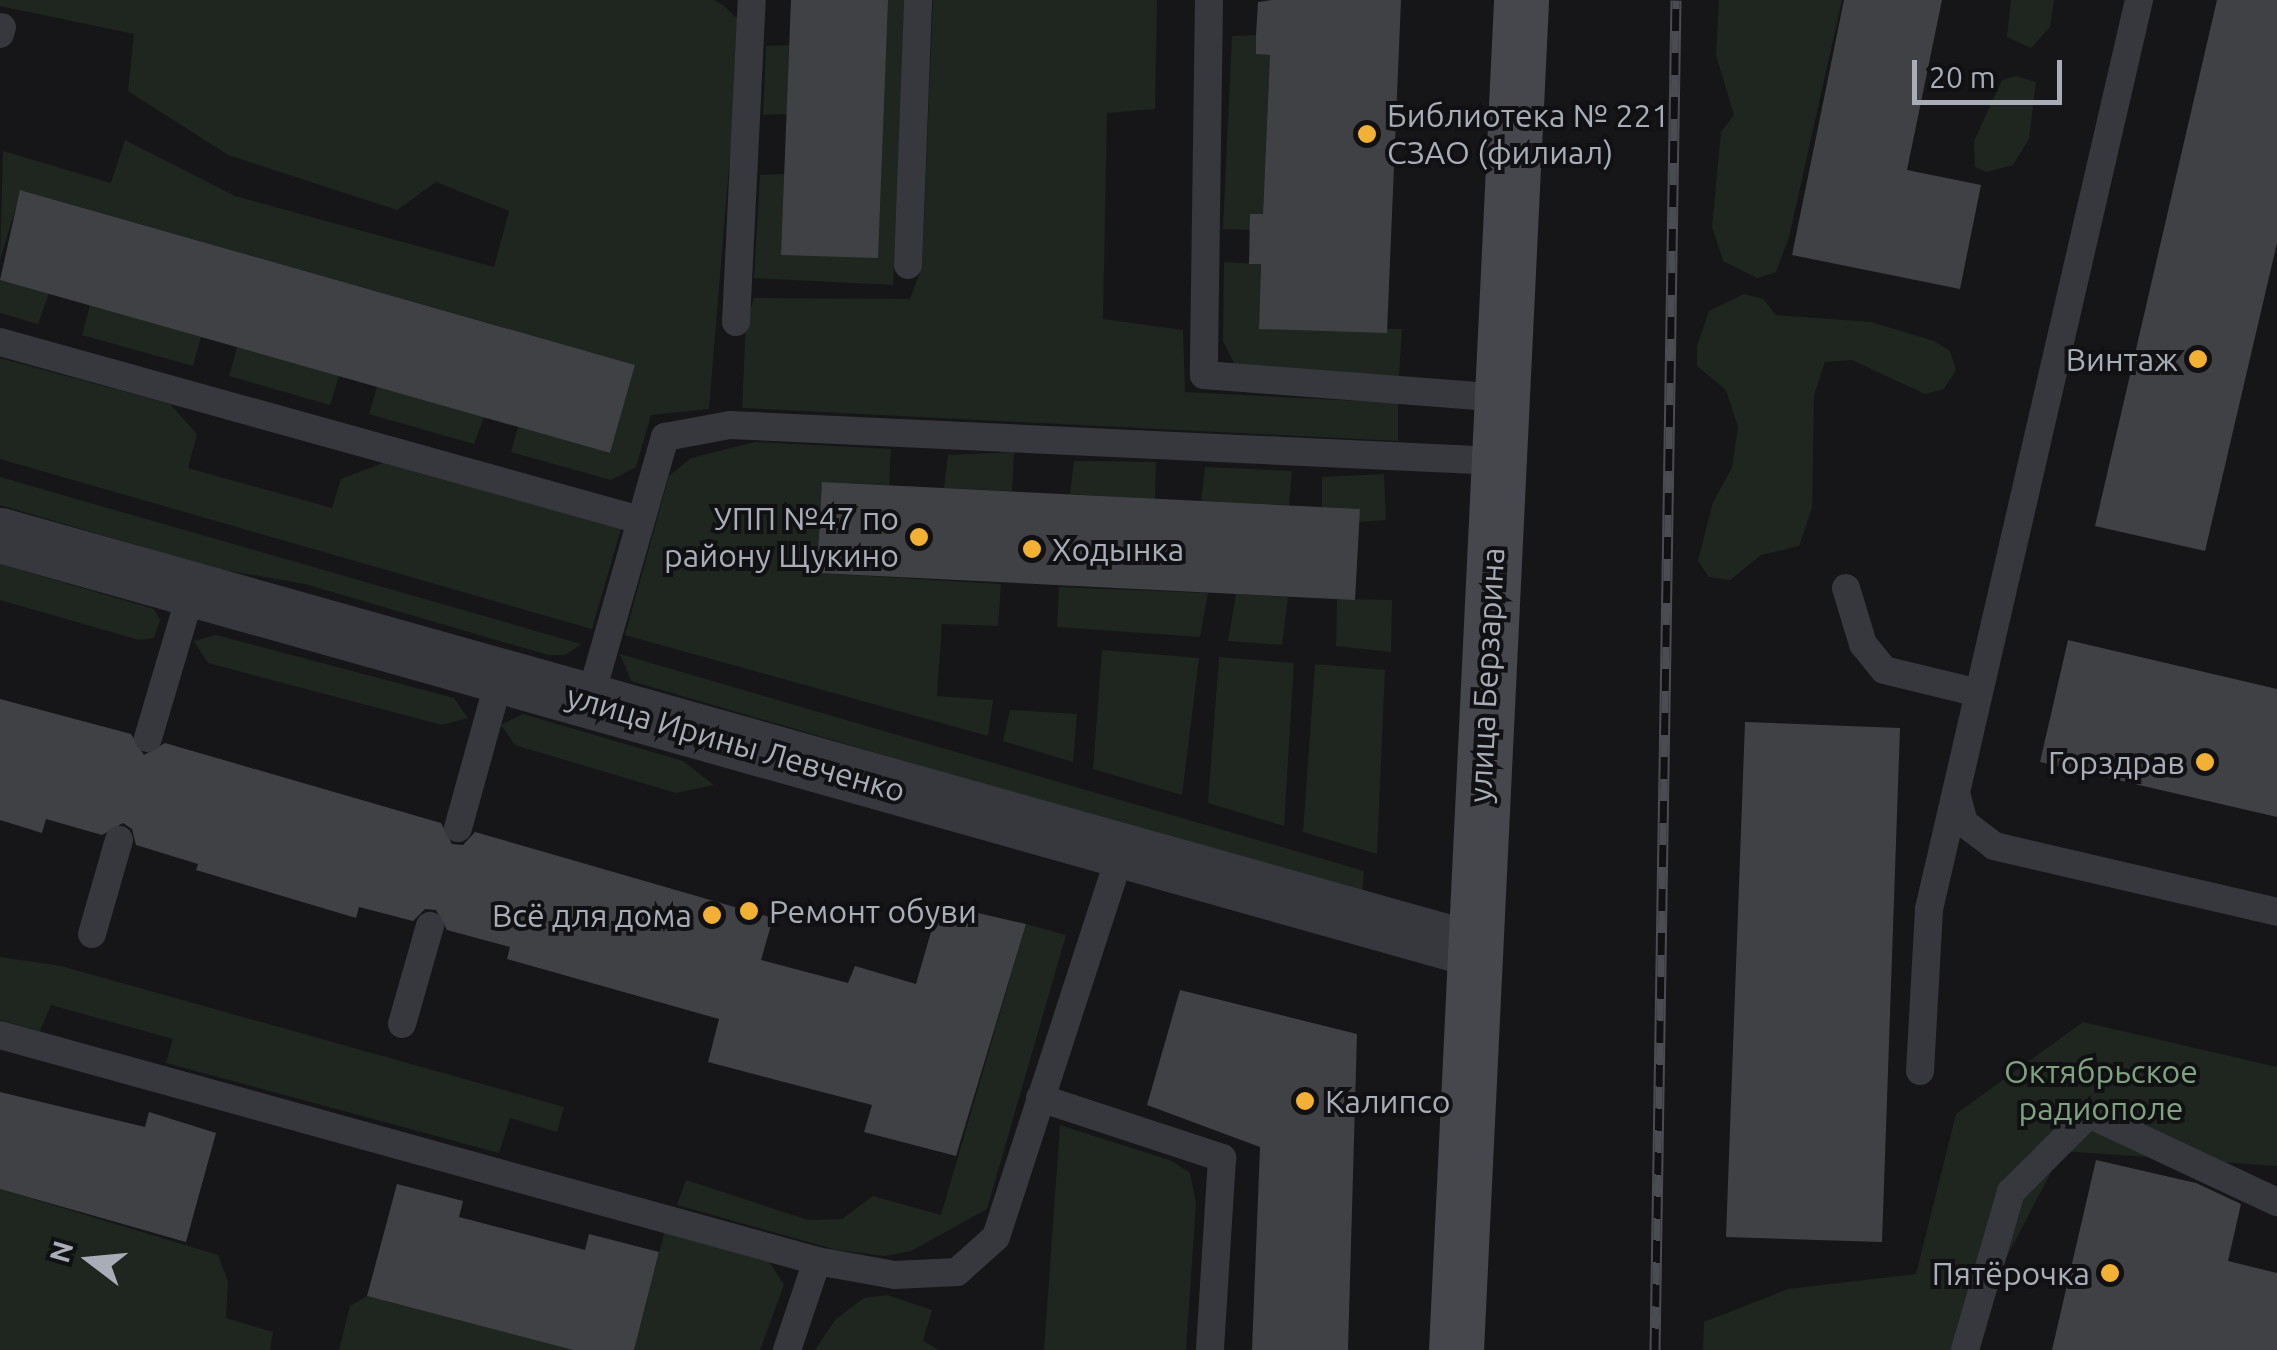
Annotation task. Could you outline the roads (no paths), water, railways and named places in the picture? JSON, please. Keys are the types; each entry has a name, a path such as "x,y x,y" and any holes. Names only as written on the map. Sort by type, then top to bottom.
{"street":[{"name":"улица Берзарина","path":"1456,1350 1521,0"},
{"name":"улица Ирины Левченко","path":"0,535 1473,949"}],"lane":[{"path":"736,322 752,0"},
{"path":"908,266 918,0"},
{"path":"1209,0 1204,375 1500,398"},
{"path":"1920,1071 1928,909 2139,0"},
{"path":"0,342 640,520"},
{"path":"589,702 665,437 730,425 1497,462"},
{"path":"1846,588 1863,644 1884,670 1978,693"},
{"path":"148,738 192,590"},
{"path":"458,828 500,677"},
{"path":"1956,787 1964,824 1994,846 2277,912"},
{"path":"92,934 119,840"},
{"path":"0,1035 816,1261 895,1274 957,1272 996,1236 1120,852"},
{"path":"402,1024 430,926"},
{"path":"1040,1098 1222,1158 1210,1350"},
{"path":"1965,1350 2010,1192 2089,1114 2277,1202"},
{"path":"787,1350 816,1261"}],"railway":[{"path":"1655,1350 1676,0"}],"place":[{"name":"Библиотека № 221 СЗАО (филиал)","path":"1367,134"},
{"name":"Винтаж","path":"2198,359"},
{"name":"УПП №47 по району Щукино","path":"919,537"},
{"name":"Ходынка","path":"1032,549"},
{"name":"Горздрав","path":"2205,762"},
{"name":"Ремонт обуви","path":"749,911"},
{"name":"Всё для дома","path":"712,915"},
{"name":"Калипсо","path":"1305,1101"},
{"name":"Пятёрочка","path":"2110,1273"}],"park label":[{"name":"Октябрьское радиополе","path":"2101,1090"}]}
